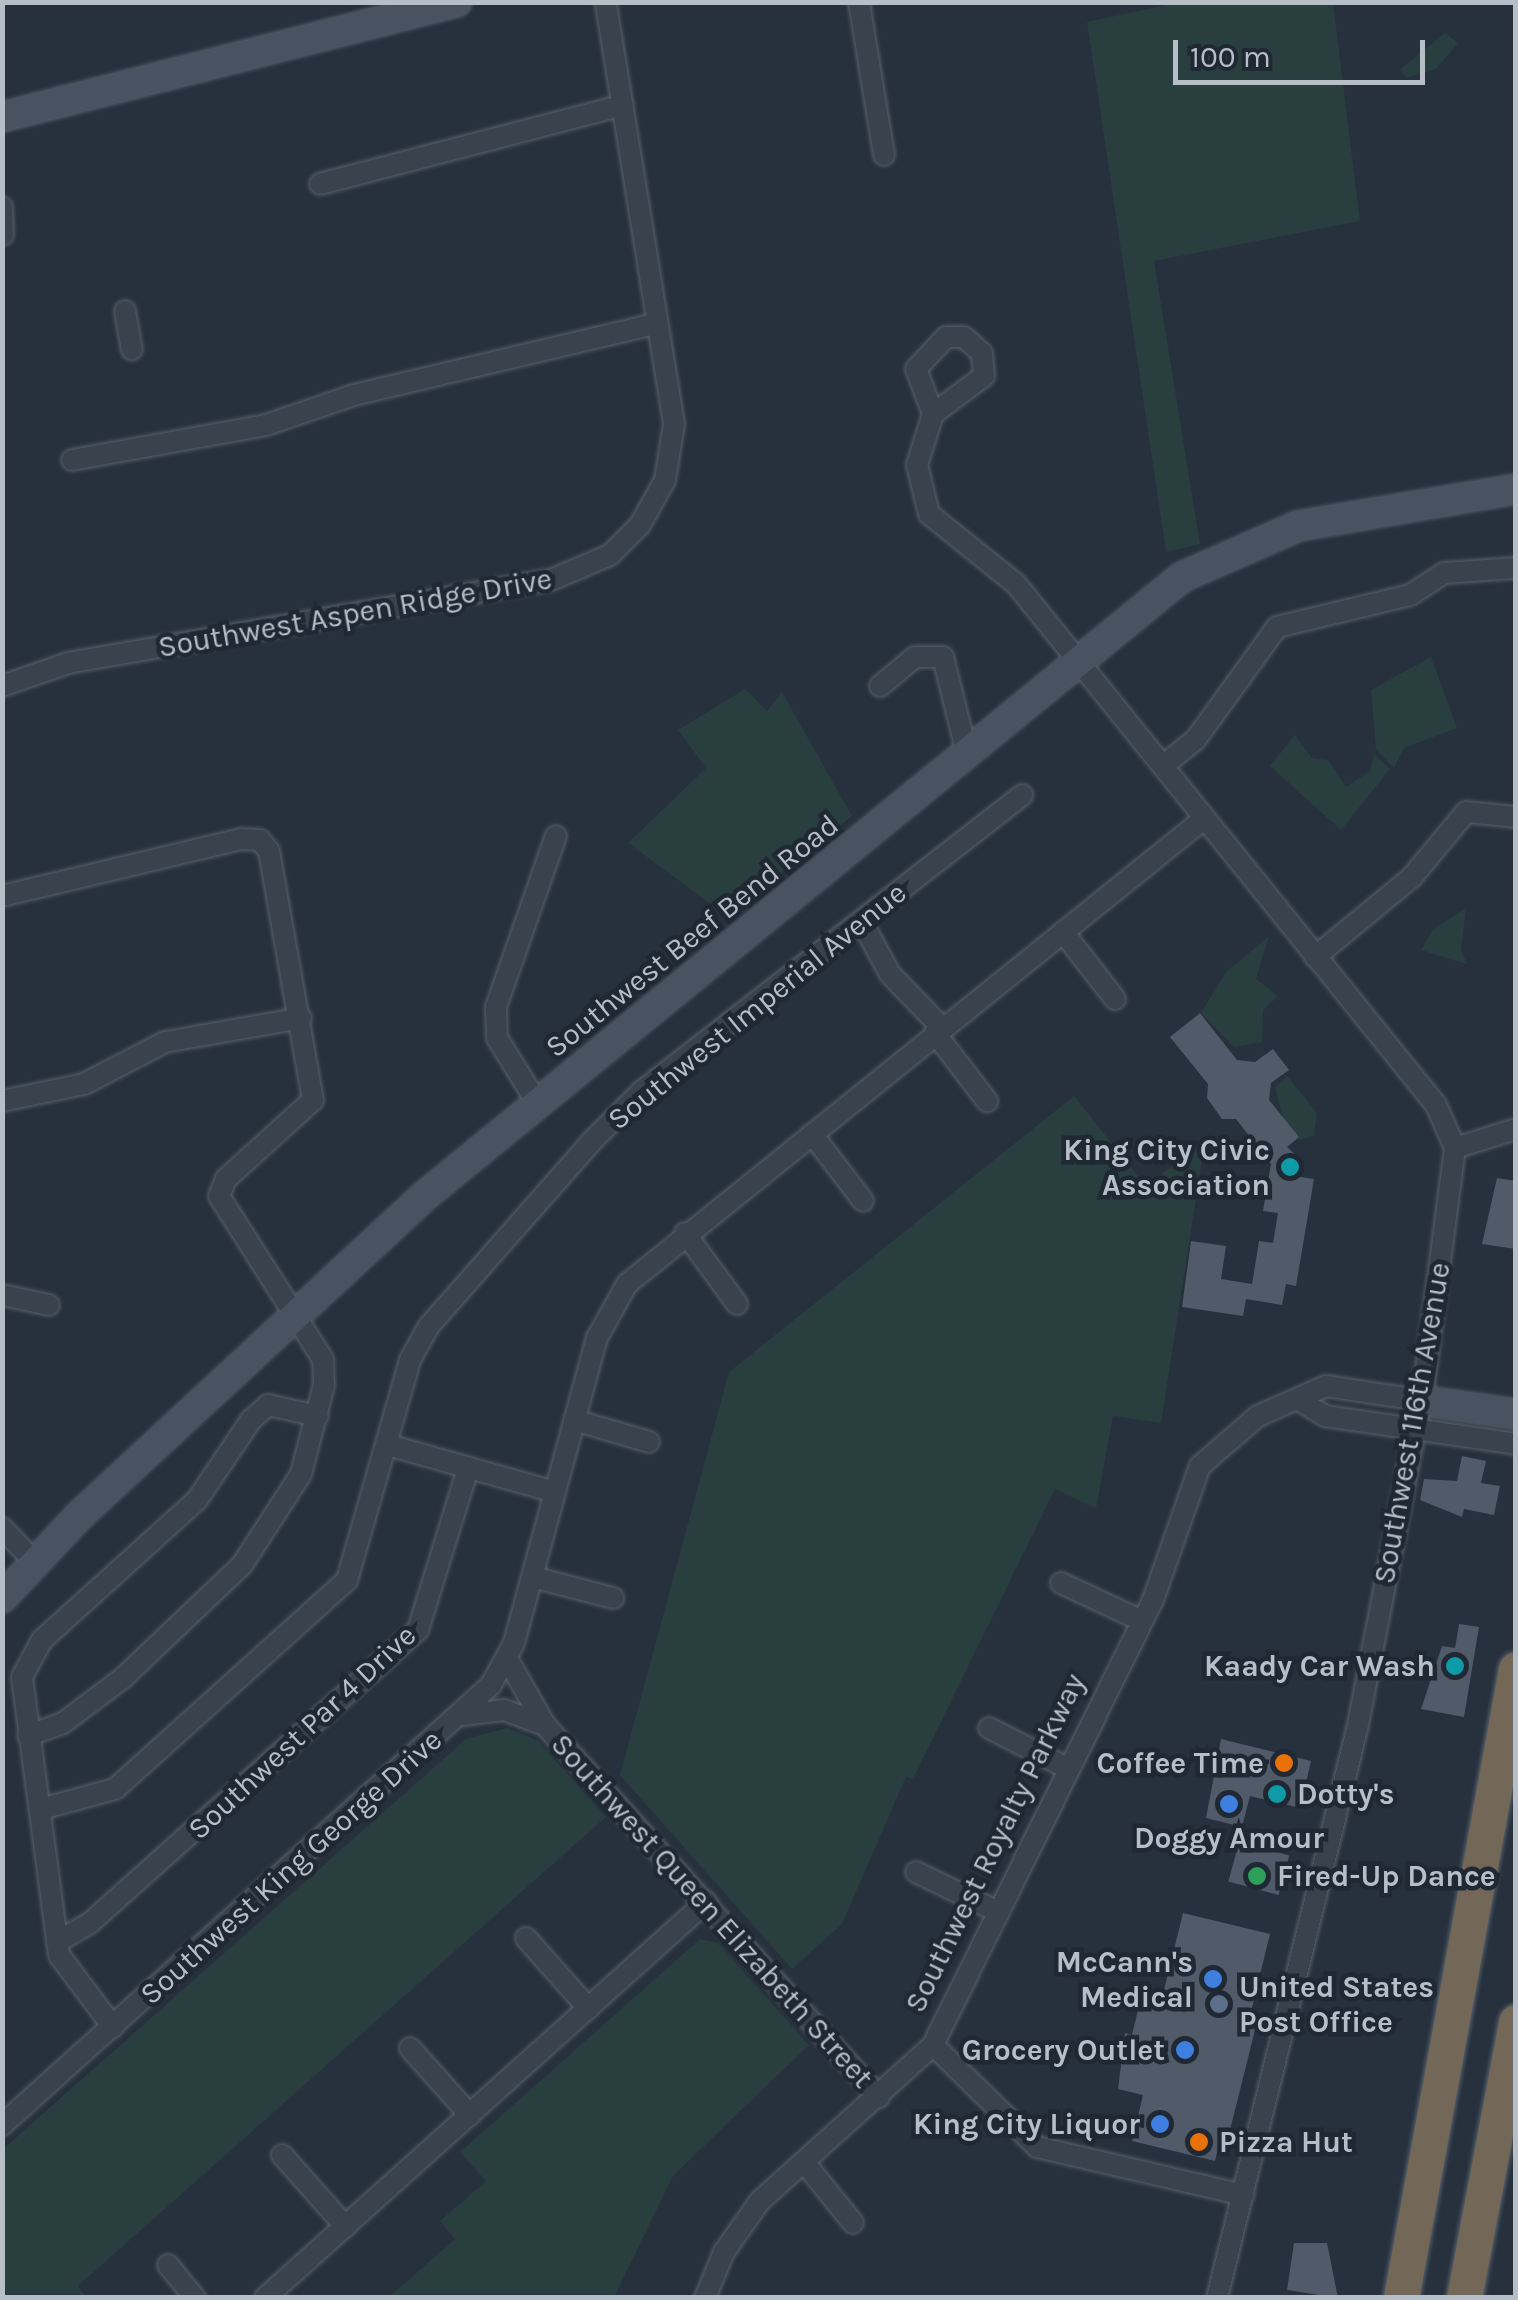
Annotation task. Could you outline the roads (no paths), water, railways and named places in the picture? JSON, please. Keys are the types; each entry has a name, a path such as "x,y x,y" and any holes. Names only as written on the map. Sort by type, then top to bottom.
{"highway":[{"path":"1401,2298 1516,1669"},
{"path":"1464,2298 1516,2022"}],"main road":[{"path":"2,117 456,2"},
{"name":"Southwest Beef Bend Road","path":"2,1598 35,1562 292,1319 538,1104 1182,577 1240,545 1298,526 1516,489"},
{"name":"Southwest Royalty Parkway","path":"1420,1400 1516,1414"}],"street":[{"name":"Southwest Aspen Ridge Drive","path":"2,686 68,663 551,580 610,555 658,497 674,444 606,2"},
{"path":"859,2 884,155"},
{"path":"320,184 623,106"},
{"path":"2,207 2,235"},
{"path":"126,311 132,349"},
{"path":"72,460 266,426 354,395 658,322"},
{"path":"933,414 917,465 929,514 1016,584 1436,1105 1456,1148 1516,1130"},
{"path":"1164,766 1196,739 1259,641 1277,626 1410,595 1444,573 1516,568"},
{"path":"880,686 915,657 943,658 966,754"},
{"name":"Southwest Imperial Avenue","path":"41,1809 115,1790 324,1606 347,1580 363,1544 410,1360 429,1326 591,1142 642,1091 1022,795"},
{"path":"1316,957 1412,877 1466,812 1516,818"},
{"name":"Southwest King George Drive","path":"2,2125 461,1715 508,1660 608,1312 627,1284 685,1233 1204,818"},
{"path":"538,1104 497,1038 496,1007 556,836"},
{"path":"2,896 222,843 264,844 301,1018 313,1100 226,1179 220,1196 292,1319 323,1359 318,1416 301,1474 242,1565 123,1678 62,1723 28,1736"},
{"path":"862,922 882,964 938,1030 987,1101"},
{"path":"1062,932 1114,999"},
{"path":"2,1101 84,1084 165,1042 301,1018"},
{"path":"812,1134 862,1201"},
{"name":"Southwest 116th Avenue","path":"1218,2298 1357,1729 1420,1400 1456,1148"},
{"path":"685,1233 737,1304"},
{"path":"2,1295 49,1305"},
{"name":"Southwest Royalty Parkway","path":"705,2298 741,2224 932,2045 1142,1621 1200,1466 1258,1416 1302,1402 1326,1386 1420,1400"},
{"path":"1302,1402 1325,1416 1516,1444"},
{"path":"112,2027 66,1974 57,1942 22,1677 42,1640 197,1500 250,1420 268,1405 318,1416"},
{"path":"574,1420 648,1442"},
{"path":"388,1445 555,1492"},
{"name":"Southwest Par 4 Drive","path":"57,1942 90,1923 411,1638 427,1614 468,1468"},
{"path":"2,1528 35,1562"},
{"path":"533,1577 614,1598"},
{"path":"1061,1583 1142,1621"},
{"name":"Southwest Queen Elizabeth Street","path":"508,1660 546,1724 878,2097"},
{"name":"Southwest Queen Elizabeth Street","path":"461,1715 504,1710 546,1724"},
{"path":"988,1728 1068,1769"},
{"path":"916,1872 998,1912"},
{"path":"265,2298 706,1902"},
{"path":"526,1938 588,2008"},
{"path":"932,2045 1038,2147 1243,2194"},
{"path":"410,2048 470,2114"},
{"path":"282,2155 346,2226"},
{"path":"804,2162 853,2223"},
{"path":"168,2265 196,2298"}],"place":[{"name":"King City Civic Association","path":"1290,1167"},
{"name":"Kaady Car Wash","path":"1455,1666"},
{"name":"Coffee Time","path":"1284,1763"},
{"name":"Dotty's","path":"1277,1794"},
{"name":"Doggy Amour","path":"1229,1804"},
{"name":"Fired-Up Dance","path":"1257,1876"},
{"name":"McCann's Medical","path":"1213,1979"},
{"name":"United States Post Office","path":"1219,2004"},
{"name":"Grocery Outlet","path":"1185,2050"},
{"name":"King City Liquor","path":"1160,2124"},
{"name":"Pizza Hut","path":"1199,2142"}]}
